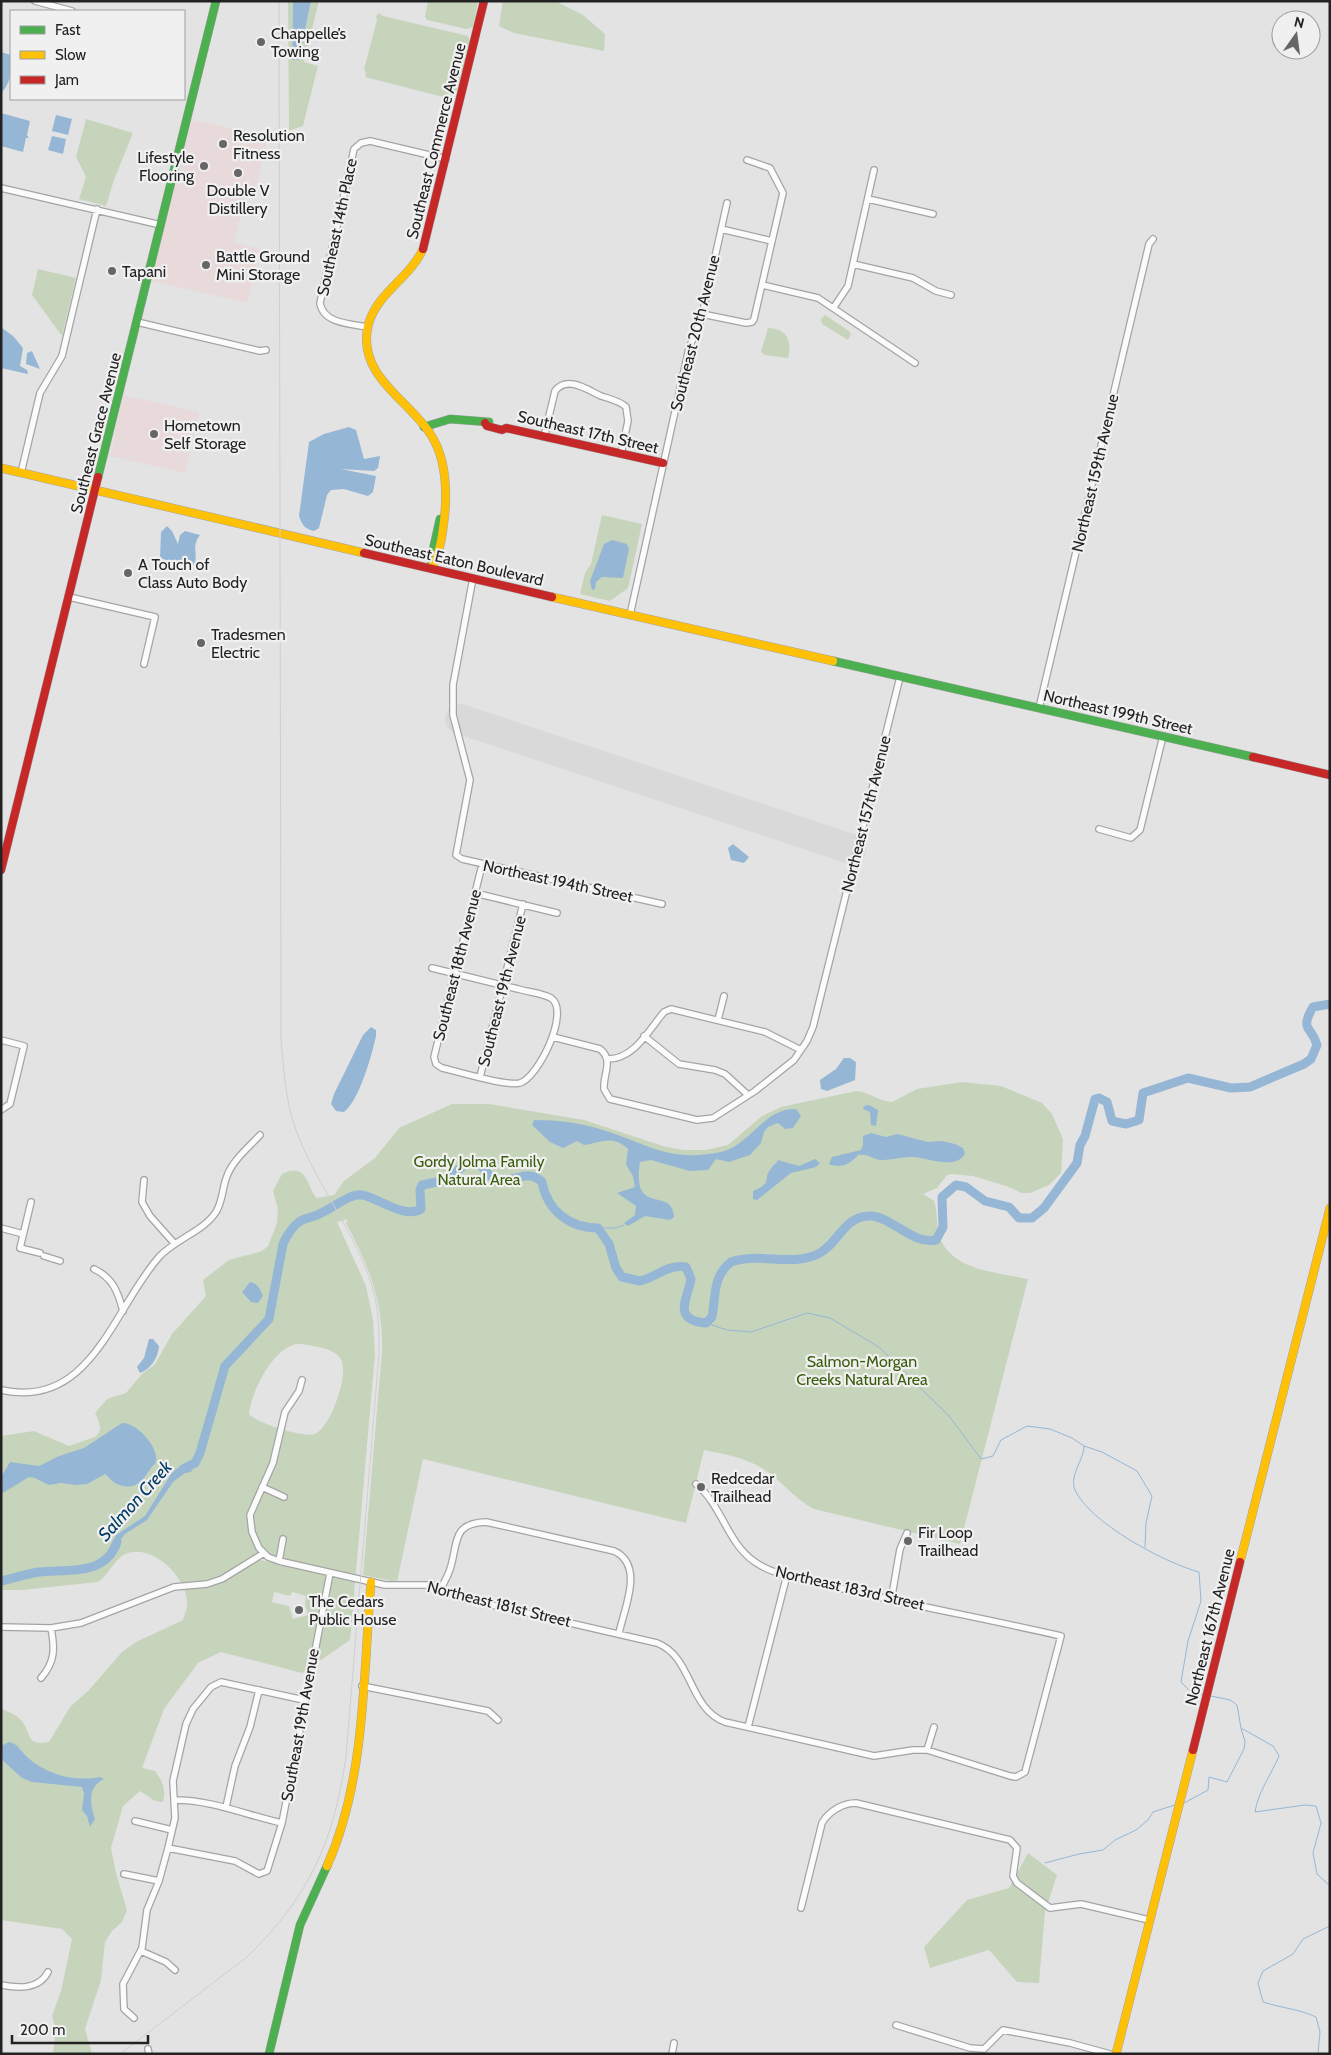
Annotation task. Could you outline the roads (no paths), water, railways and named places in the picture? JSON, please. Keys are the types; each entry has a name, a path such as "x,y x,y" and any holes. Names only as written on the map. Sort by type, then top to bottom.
{"street":[{"path":"35,1 71,9"},
{"name":"Southeast Grace Avenue","path":"1,870 97,491 216,1"},
{"name":"Southeast Commerce Avenue","path":"432,567 436,560 444,524 446,492 439,454 430,433 374,371 367,350 368,327 373,311 381,298 410,272 422,253 484,1"},
{"name":"Southeast 14th Place","path":"368,327 331,319 322,311 321,300 354,151 359,144 370,140 446,159"},
{"path":"702,314 746,323 752,322 783,193 770,168 747,160"},
{"path":"834,308 848,286 874,170"},
{"path":"1,188 161,225"},
{"path":"868,199 933,214"},
{"name":"Southeast 20th Avenue","path":"630,615 689,348 702,314 727,203"},
{"path":"21,473 40,393 62,356 97,209"},
{"path":"721,229 772,241"},
{"name":"Northeast 159th Avenue","path":"1039,708 1147,252 1153,239"},
{"path":"853,264 913,278 936,291 951,295"},
{"path":"762,285 818,298 915,364"},
{"path":"137,322 260,351 266,350"},
{"path":"544,437 554,394 560,386 572,384 622,404 627,410 628,421 621,454"},
{"name":"Southeast 17th Street","path":"424,427 450,419 485,423 487,426 502,430 506,428 663,463"},
{"name":"Southeast Eaton Boulevard","path":"1,468 900,677"},
{"name":"Northeast 194th Street","path":"472,578 453,685 452,703 455,726 470,780 456,854 462,859 662,904"},
{"path":"69,597 155,617 144,664"},
{"name":"Northeast 199th Street","path":"900,677 1330,774"},
{"name":"Northeast 157th Avenue","path":"608,1059 604,1086 606,1095 615,1100 693,1120 706,1120 716,1117 794,1060 813,1027 900,677"},
{"path":"1099,829 1131,838 1140,830 1163,736"},
{"name":"Southeast 18th Avenue","path":"480,869 434,1057 435,1062 442,1068 480,1077"},
{"path":"475,893 557,913"},
{"name":"Southeast 19th Avenue","path":"480,1077 523,904"},
{"path":"432,968 548,997 555,1002 558,1013 552,1037 530,1077 522,1083 512,1084 480,1077"},
{"path":"718,1020 724,996"},
{"path":"552,1037 600,1048 608,1059 626,1056 668,1010 677,1010 765,1032 801,1050"},
{"path":"644,1036 679,1064 715,1070 725,1074 748,1095"},
{"path":"1,1040 24,1046 11,1100 4,1109"},
{"path":"1,1390 21,1393 41,1392 62,1384 86,1363 110,1335 137,1284 160,1256 174,1243 199,1228 215,1213 231,1169 260,1135"},
{"path":"144,1180 142,1202 150,1216 174,1243"},
{"path":"31,1202 20,1248 60,1261"},
{"name":"Northeast 167th Avenue","path":"1116,2054 1330,1208"},
{"path":"1,1228 23,1234"},
{"path":"94,1269 105,1276 117,1288 123,1311"},
{"path":"1,1627 51,1628 81,1623 174,1587 222,1579 264,1554 254,1538 250,1521 252,1509 273,1463 285,1412 299,1391 302,1380"},
{"name":"Northeast 183rd Street","path":"696,1484 712,1500 737,1544 746,1554 764,1567 788,1575 891,1601 955,1612 1061,1636 1025,1772 1016,1777 1010,1776 927,1750"},
{"path":"262,1487 284,1497"},
{"path":"441,1588 450,1570 456,1538 462,1529 474,1522 486,1522 614,1551 621,1554 630,1570 631,1581 619,1633"},
{"path":"891,1601 900,1549 907,1532"},
{"path":"279,1561 283,1540"},
{"name":"Northeast 181st Street","path":"264,1554 279,1561 371,1582 395,1586 426,1584 441,1588 461,1598 650,1640 669,1648 677,1658 702,1705 711,1715 725,1722 748,1728 802,1736 874,1756 913,1750 927,1750"},
{"name":"Southeast 19th Avenue","path":"168,1848 235,1861 255,1872 264,1873 269,1867 282,1823 304,1700 330,1573"},
{"path":"748,1728 788,1575"},
{"path":"269,2054 300,1925 338,1841 346,1816 354,1776 371,1582"},
{"path":"954,1619 955,1612"},
{"path":"41,1678 48,1670 53,1658 54,1645 51,1628"},
{"path":"134,2018 124,2008 122,1990 127,1975 140,1951 147,1910 159,1881 168,1848 175,1800 173,1780 186,1724 193,1709 214,1684 229,1683 304,1700"},
{"path":"362,1686 488,1712 498,1720"},
{"path":"226,1808 235,1766 250,1727 260,1690"},
{"path":"927,1750 934,1727"},
{"path":"175,1800 226,1808 282,1823"},
{"path":"801,1908 825,1817 847,1803 856,1803 1010,1840 1017,1848 1013,1876 1017,1883 1044,1904 1055,1908 1081,1904 1149,1920"},
{"path":"135,1821 172,1830"},
{"path":"124,1874 159,1881"},
{"path":"140,1951 166,1962 175,1970"},
{"path":"1,1985 16,1987 34,1986 40,1983 48,1972"},
{"path":"896,2025 970,2048 984,2049 1003,2030 1070,2043 1110,2054"},
{"path":"672,2054 674,2043"}],"water":[{"path":"293,1 311,1 299,60 292,60"},
{"path":"1,52 10,55 10,75 5,89 1,93"},
{"path":"1,113 30,121 27,135 29,138 26,138 23,152 1,146"},
{"path":"56,115 72,119 68,135 52,131"},
{"path":"52,136 66,139 63,154 48,150"},
{"path":"2,328 13,336 23,348 20,366 27,370 28,374 1,368"},
{"path":"32,351 40,369 26,364 27,353"},
{"path":"349,427 356,430 364,459 380,456 378,468 374,471 341,469 376,476 373,492 368,496 344,489 331,490 327,495 319,528 314,531 308,529 301,522 299,516 309,442 324,434"},
{"path":"167,526 172,531 178,544 180,535 185,531 200,535 195,548 196,559 193,566 188,567 160,558 161,532"},
{"path":"612,540 627,544 629,549 623,578 602,577 596,582 595,589 592,590 590,581 604,544"},
{"path":"733,844 749,857 744,863 731,860 728,848"},
{"path":"371,1027 376,1030 376,1036 360,1088 350,1106 344,1112 336,1111 331,1104 334,1094 363,1035"},
{"path":"844,1058 850,1058 856,1062 855,1080 827,1091 821,1089 820,1080 836,1069"},
{"path":"869,1105 878,1110 876,1126 871,1125 870,1112 863,1109 864,1106"},
{"path":"796,1109 801,1116 793,1128 785,1129 778,1123 768,1127 764,1132 761,1143 750,1155 729,1162 716,1159 708,1170 690,1171 651,1160 640,1162 639,1179 641,1190 647,1196 667,1203 672,1208 674,1217 670,1220 645,1216 628,1226 624,1223 635,1215 636,1206 617,1193 635,1187 633,1176 626,1165 628,1149 622,1144 612,1141 601,1141 584,1145 577,1141 563,1148 550,1142 532,1125 534,1120 579,1124 597,1128 661,1151 673,1154 698,1155 727,1150 743,1141 770,1117 786,1110"},
{"path":"871,1133 886,1137 897,1134 928,1142 942,1141 963,1148 965,1153 961,1159 955,1162 940,1162 917,1157 880,1160 858,1155 845,1165 829,1164 832,1157 861,1150 863,1136"},
{"path":"815,1159 820,1163 816,1167 791,1173 757,1200 753,1199 753,1191 765,1183 768,1174 778,1160 799,1166"},
{"path":"250,1282 257,1285 263,1296 258,1303 251,1302 242,1292"},
{"path":"149,1339 153,1339 159,1346 158,1350 151,1366 140,1373 137,1367 144,1358"},
{"path":"122,1423 128,1424 140,1431 151,1443 156,1456 155,1463 138,1484 129,1487 123,1486 115,1483 105,1474 87,1484 76,1485 61,1483 49,1485 29,1477 1,1494 1,1477 10,1462 39,1466 59,1456 84,1448"},
{"path":"188,1464 195,1464 191,1472 185,1473 173,1482 147,1520 125,1534 118,1543 114,1559 111,1546 116,1535 145,1516 171,1474 176,1469"},
{"path":"9,1742 17,1746 35,1763 52,1773 71,1778 100,1777 104,1779 92,1791 91,1802 95,1819 90,1827 87,1816 82,1810 84,1794 82,1787 32,1782 22,1778 1,1759 1,1746"}],"waterway":[{"name":"Salmon Creek","path":"183,1469 195,1463 200,1453 225,1366 269,1319 283,1244 288,1235 301,1221 322,1213 346,1199 362,1195 399,1210 414,1211 421,1209 420,1190 422,1185 442,1181 471,1161 477,1162 494,1180 501,1181 531,1176 542,1182 549,1201 561,1215 578,1225 598,1228 609,1244 616,1268 622,1277 640,1281 673,1267 686,1267 691,1279 685,1300 685,1313 688,1318 706,1323 712,1317 718,1281 725,1268 731,1262 752,1258 786,1260 808,1258 825,1249 855,1220 872,1216 888,1221 919,1239 936,1240 943,1227 942,1197 956,1185 966,1187 985,1201 1009,1207 1019,1218 1032,1218 1044,1208 1077,1163 1080,1145 1085,1136 1095,1099 1099,1098 1107,1102 1112,1121 1126,1124 1139,1120 1143,1093 1188,1078 1231,1088 1250,1087 1304,1064 1311,1059 1317,1045 1308,1028 1307,1020 1313,1007 1330,1004"},
{"name":"Salmon Creek","path":"598,1228 616,1228 624,1225"},
{"path":"706,1323 727,1330 751,1332 807,1313 830,1318 879,1347 949,1416 981,1459 993,1456 1001,1440 1027,1426 1050,1429 1072,1438 1084,1446 1074,1479 1075,1490 1083,1503 1112,1528 1130,1540 1167,1560 1199,1572 1201,1601 1188,1641 1181,1682 1190,1691 1205,1695"},
{"path":"1084,1446 1102,1452 1137,1471 1152,1496 1146,1523 1145,1547"},
{"name":"Salmon Creek","path":"1,1581 39,1572 84,1569 94,1566 104,1561 117,1542"},
{"path":"1211,1696 1230,1700 1237,1705 1241,1728 1273,1746 1279,1756 1262,1791 1255,1812 1305,1805 1316,1806 1321,1823 1313,1853 1317,1874 1330,1886"},
{"path":"1184,1803 1208,1790 1209,1777 1227,1782 1244,1749 1245,1741 1241,1729"},
{"path":"1045,1863 1103,1850 1115,1840 1136,1830 1148,1820 1153,1812 1175,1805"},
{"path":"1318,2054 1320,2032 1316,2017 1263,2002 1258,1983 1263,1971 1293,1954 1303,1939 1330,1926"}],"railway":[{"path":"120,2054 247,1957 269,1935 302,1890 326,1842 341,1787 346,1756 379,1353 379,1328 372,1286 355,1243 310,1163 293,1121 288,1102 281,1042 279,1"}],"place":[{"name":"Chappelle’s Towing","path":"261,42"},
{"name":"Resolution Fitness","path":"223,144"},
{"name":"Lifestyle Flooring","path":"204,166"},
{"name":"Double V Distillery","path":"238,173"},
{"name":"Battle Ground Mini Storage","path":"206,265"},
{"name":"Tapani","path":"112,271"},
{"name":"Hometown Self Storage","path":"154,434"},
{"name":"A Touch of Class Auto Body","path":"128,573"},
{"name":"Tradesmen Electric","path":"201,643"},
{"name":"Redcedar Trailhead","path":"701,1487"},
{"name":"Fir Loop Trailhead","path":"908,1541"},
{"name":"The Cedars Public House","path":"299,1610"}],"park label":[{"name":"Gordy Jolma Family Natural Area","path":"479,1170"},
{"name":"Salmon-Morgan Creeks Natural Area","path":"862,1370"}]}
